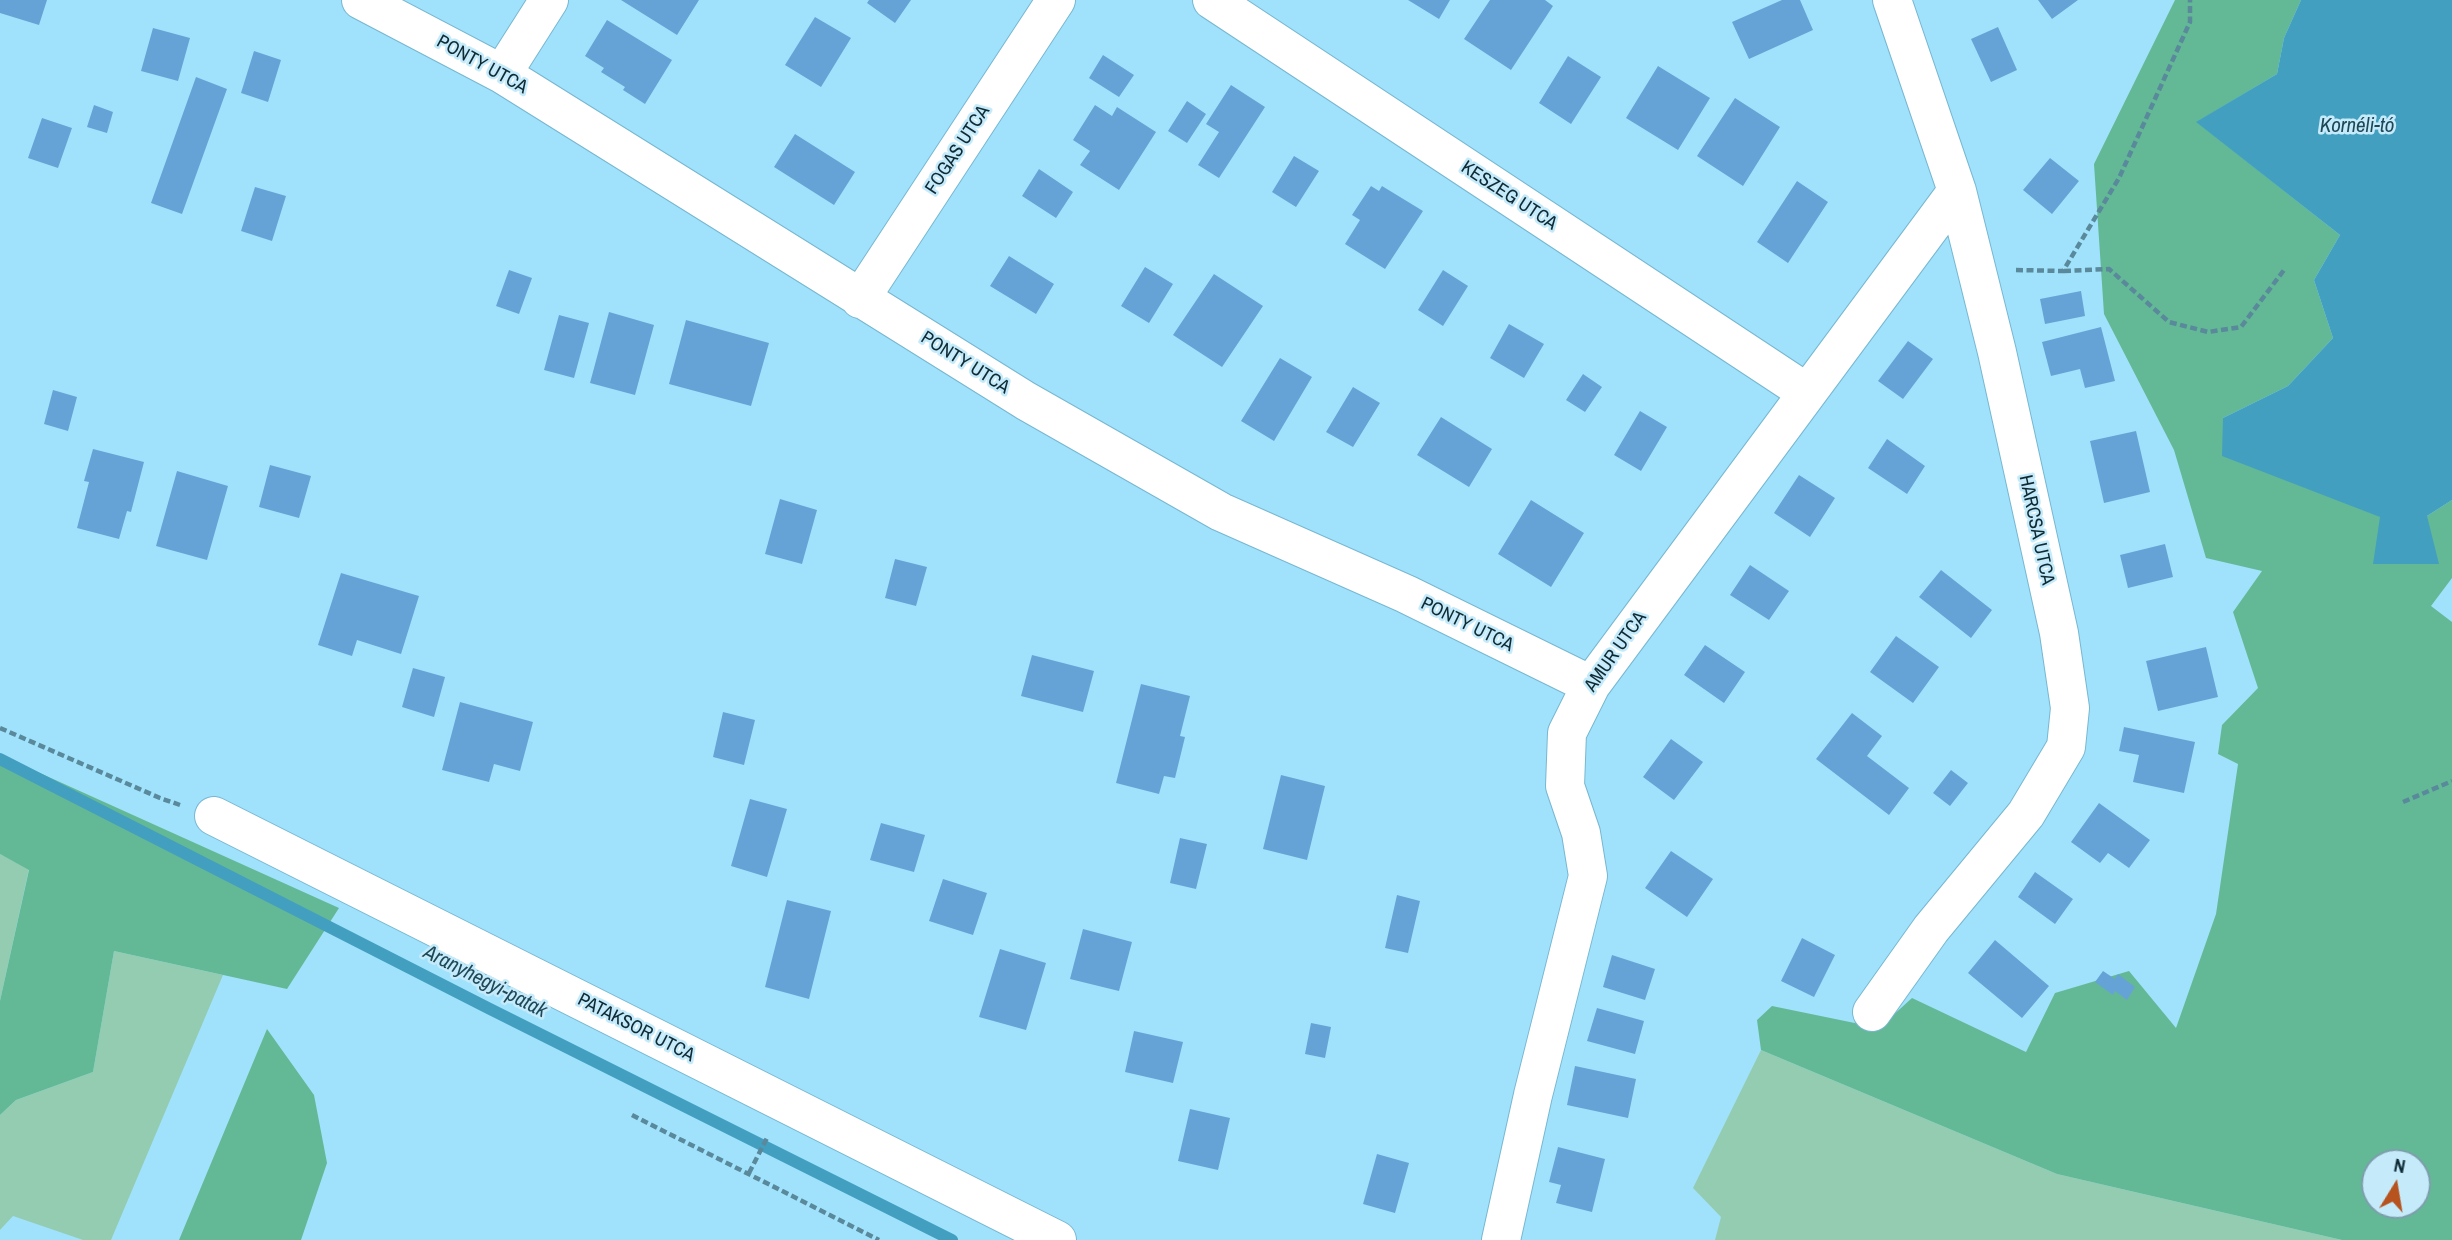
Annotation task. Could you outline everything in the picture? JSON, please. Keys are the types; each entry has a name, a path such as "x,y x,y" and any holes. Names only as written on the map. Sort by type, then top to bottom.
{"street":[{"name":"PONTY UTCA","path":"361,0 502,74 1026,401 1221,512 1406,594 1591,685"},
{"path":"502,74 549,0"},
{"name":"FOGAS UTCA","path":"860,299 1056,0"},
{"name":"KESZEG UTCA","path":"1212,0 1805,392"},
{"name":"HARCSA UTCA","path":"1872,1012 1931,929 2026,814 2066,747 2070,708 2059,633 1997,352 1957,191 1892,0"},
{"name":"AMUR UTCA","path":"1501,1240 1533,1096 1588,876 1581,833 1565,786 1567,733 1591,685 1805,392 1957,191"},
{"name":"PATAKSOR UTCA","path":"214,816 1057,1240"}],"path":[{"path":"2063,271 2119,178 2190,22 2190,0"},
{"path":"1976,270 2109,269 2169,321 2207,332 2241,327 2284,270"},
{"path":"0,728 159,798 214,816"},
{"path":"2403,802 2452,781"},
{"path":"632,1115 879,1240"}],"green space":[{"path":"2175,0 2301,0 2284,38 2277,74 2197,122 2340,235 2314,280 2333,338 2288,386 2223,418 2381,517 2374,564 2427,516 2452,500 2452,578 2431,606 2452,622 2452,1240 2342,1240 2057,1174 1761,1050 1757,1020 1772,1006 1879,1028 1912,998 2026,1052 2055,993 2129,971 2176,1028 2216,914 2238,764 2218,754 2222,725 2258,688 2233,612 2262,571 2206,558 2174,450 2104,314 2094,164"},
{"path":"0,755 339,908 287,989 114,951 93,1072 16,1100 0,1115 0,1001 29,870 0,854"},
{"path":"0,854 29,869 0,1001"},
{"path":"114,951 223,975 111,1240 83,1240 13,1216 0,1230 0,1115 16,1100 93,1072"},
{"path":"267,1029 314,1095 327,1163 301,1240 179,1240"},
{"path":"1761,1050 2057,1174 2342,1240 1715,1240 1721,1217 1693,1188"}],"water":[{"name":"Kornéli-tó","path":"2301,0 2452,0 2452,500 2427,516 2439,564 2373,564 2380,517 2222,456 2223,418 2288,386 2333,338 2314,280 2340,235 2196,122 2277,74 2284,38"}],"building":[{"path":"0,0 47,0 39,25 0,13"},
{"path":"621,0 699,0 677,35"},
{"path":"869,0 911,0 895,23 867,3"},
{"path":"1408,0 1450,0 1439,19"},
{"path":"1490,0 1545,0 1553,6 1511,70 1464,39"},
{"path":"1782,0 1800,0 1813,30 1749,59 1732,22"},
{"path":"2038,0 2078,0 2052,19"},
{"path":"815,17 851,38 821,87 785,65"},
{"path":"607,20 672,60 645,104 623,90 625,87 601,72 604,68 585,56"},
{"path":"1998,27 2017,70 1991,82 1971,39"},
{"path":"153,28 190,38 178,81 141,71"},
{"path":"254,51 281,60 268,102 241,93"},
{"path":"1103,55 1134,75 1119,97 1089,78"},
{"path":"1568,56 1601,77 1571,124 1539,103"},
{"path":"1658,66 1710,98 1678,150 1626,118"},
{"path":"196,77 227,89 182,214 151,203"},
{"path":"1231,85 1265,107 1219,178 1198,165 1219,132 1206,124"},
{"path":"1735,98 1780,127 1743,186 1697,156"},
{"path":"1187,101 1206,114 1187,143 1168,131"},
{"path":"94,105 113,112 107,133 87,127"},
{"path":"1095,105 1112,116 1117,107 1156,132 1119,190 1080,165 1090,151 1073,140"},
{"path":"42,118 72,128 58,168 28,158"},
{"path":"795,134 855,172 834,205 774,167"},
{"path":"1294,156 1319,171 1296,207 1272,192"},
{"path":"2050,158 2079,181 2052,214 2023,190"},
{"path":"1039,169 1073,192 1056,218 1022,196"},
{"path":"1797,181 1828,202 1788,263 1757,242"},
{"path":"1371,186 1379,191 1382,186 1423,211 1385,269 1345,244 1360,220 1352,215"},
{"path":"255,187 286,196 272,241 241,231"},
{"path":"1009,256 1054,284 1036,314 990,286"},
{"path":"1145,267 1173,284 1149,323 1121,306"},
{"path":"509,270 532,278 519,314 496,306"},
{"path":"1443,270 1468,286 1443,326 1418,310"},
{"path":"1214,274 1263,306 1222,367 1173,335"},
{"path":"2081,291 2085,316 2045,324 2040,299"},
{"path":"609,312 654,325 635,395 590,383"},
{"path":"559,315 589,323 574,378 544,370"},
{"path":"686,320 769,343 751,406 669,384"},
{"path":"1509,324 1544,344 1524,378 1490,358"},
{"path":"2101,327 2115,381 2085,388 2080,369 2051,376 2042,342"},
{"path":"1908,341 1933,359 1903,399 1878,381"},
{"path":"1280,358 1312,377 1274,441 1241,421"},
{"path":"1583,374 1602,387 1585,412 1566,400"},
{"path":"1353,387 1380,403 1353,447 1326,432"},
{"path":"53,390 77,397 68,431 44,424"},
{"path":"1640,411 1667,427 1641,471 1614,455"},
{"path":"1441,417 1492,449 1469,487 1417,455"},
{"path":"2136,431 2150,492 2104,503 2090,441"},
{"path":"1887,439 1925,466 1907,494 1868,468"},
{"path":"93,449 144,462 131,512 127,511 119,539 77,528 89,482 84,481"},
{"path":"270,465 311,476 299,518 259,507"},
{"path":"177,471 228,486 207,560 156,546"},
{"path":"1799,475 1835,498 1810,537 1774,513"},
{"path":"780,499 817,510 802,564 765,554"},
{"path":"1531,500 1584,533 1551,587 1498,554"},
{"path":"2165,544 2173,577 2128,588 2120,555"},
{"path":"895,559 927,567 916,606 885,598"},
{"path":"1750,565 1789,591 1769,620 1730,595"},
{"path":"1941,570 1992,610 1971,638 1919,597"},
{"path":"341,573 419,596 401,654 357,640 352,656 318,645"},
{"path":"1896,636 1939,667 1913,703 1870,672"},
{"path":"1705,645 1745,672 1724,703 1684,675"},
{"path":"2206,647 2218,697 2158,711 2146,661"},
{"path":"1032,655 1094,671 1083,712 1021,696"},
{"path":"413,668 445,677 434,717 402,707"},
{"path":"1141,684 1190,696 1180,736 1185,737 1175,778 1164,776 1159,794 1116,783"},
{"path":"460,702 533,722 520,771 494,764 489,782 442,770"},
{"path":"723,712 755,720 744,765 713,757"},
{"path":"1852,713 1882,736 1867,756 1909,788 1889,815 1816,759"},
{"path":"2124,727 2195,742 2184,793 2133,782 2139,755 2119,751"},
{"path":"1671,739 1703,762 1674,800 1643,777"},
{"path":"1951,770 1968,783 1950,806 1933,793"},
{"path":"1281,775 1325,786 1307,860 1263,849"},
{"path":"750,799 787,809 767,877 731,866"},
{"path":"2099,803 2150,840 2129,868 2108,853 2100,863 2071,842"},
{"path":"881,823 925,835 914,872 870,860"},
{"path":"1180,838 1207,844 1196,889 1170,883"},
{"path":"1671,851 1713,879 1687,917 1645,888"},
{"path":"2035,872 2073,899 2055,924 2018,897"},
{"path":"943,879 987,893 973,935 929,921"},
{"path":"1397,895 1420,901 1408,953 1385,948"},
{"path":"787,900 831,911 809,999 765,987"},
{"path":"1083,929 1132,942 1119,991 1070,979"},
{"path":"1802,938 1835,955 1814,997 1781,981"},
{"path":"1995,940 2049,986 2022,1018 1968,973"},
{"path":"1000,949 1046,963 1026,1030 979,1017"},
{"path":"1612,955 1655,969 1645,1000 1603,987"},
{"path":"2103,971 2115,979 2118,974 2135,987 2127,1000 2115,991 2113,995 2095,982"},
{"path":"1597,1008 1644,1021 1635,1054 1587,1041"},
{"path":"1311,1023 1331,1027 1325,1058 1305,1054"},
{"path":"1134,1031 1183,1042 1173,1083 1125,1072"},
{"path":"1575,1066 1636,1079 1628,1118 1567,1105"},
{"path":"1190,1109 1230,1118 1218,1170 1178,1161"},
{"path":"1558,1147 1605,1159 1592,1212 1556,1203 1561,1185 1549,1182"},
{"path":"1377,1154 1409,1163 1395,1213 1363,1204"}],"waterway":[{"name":"Aranyhegyi-patak","path":"0,759 488,1008 952,1240"}]}
